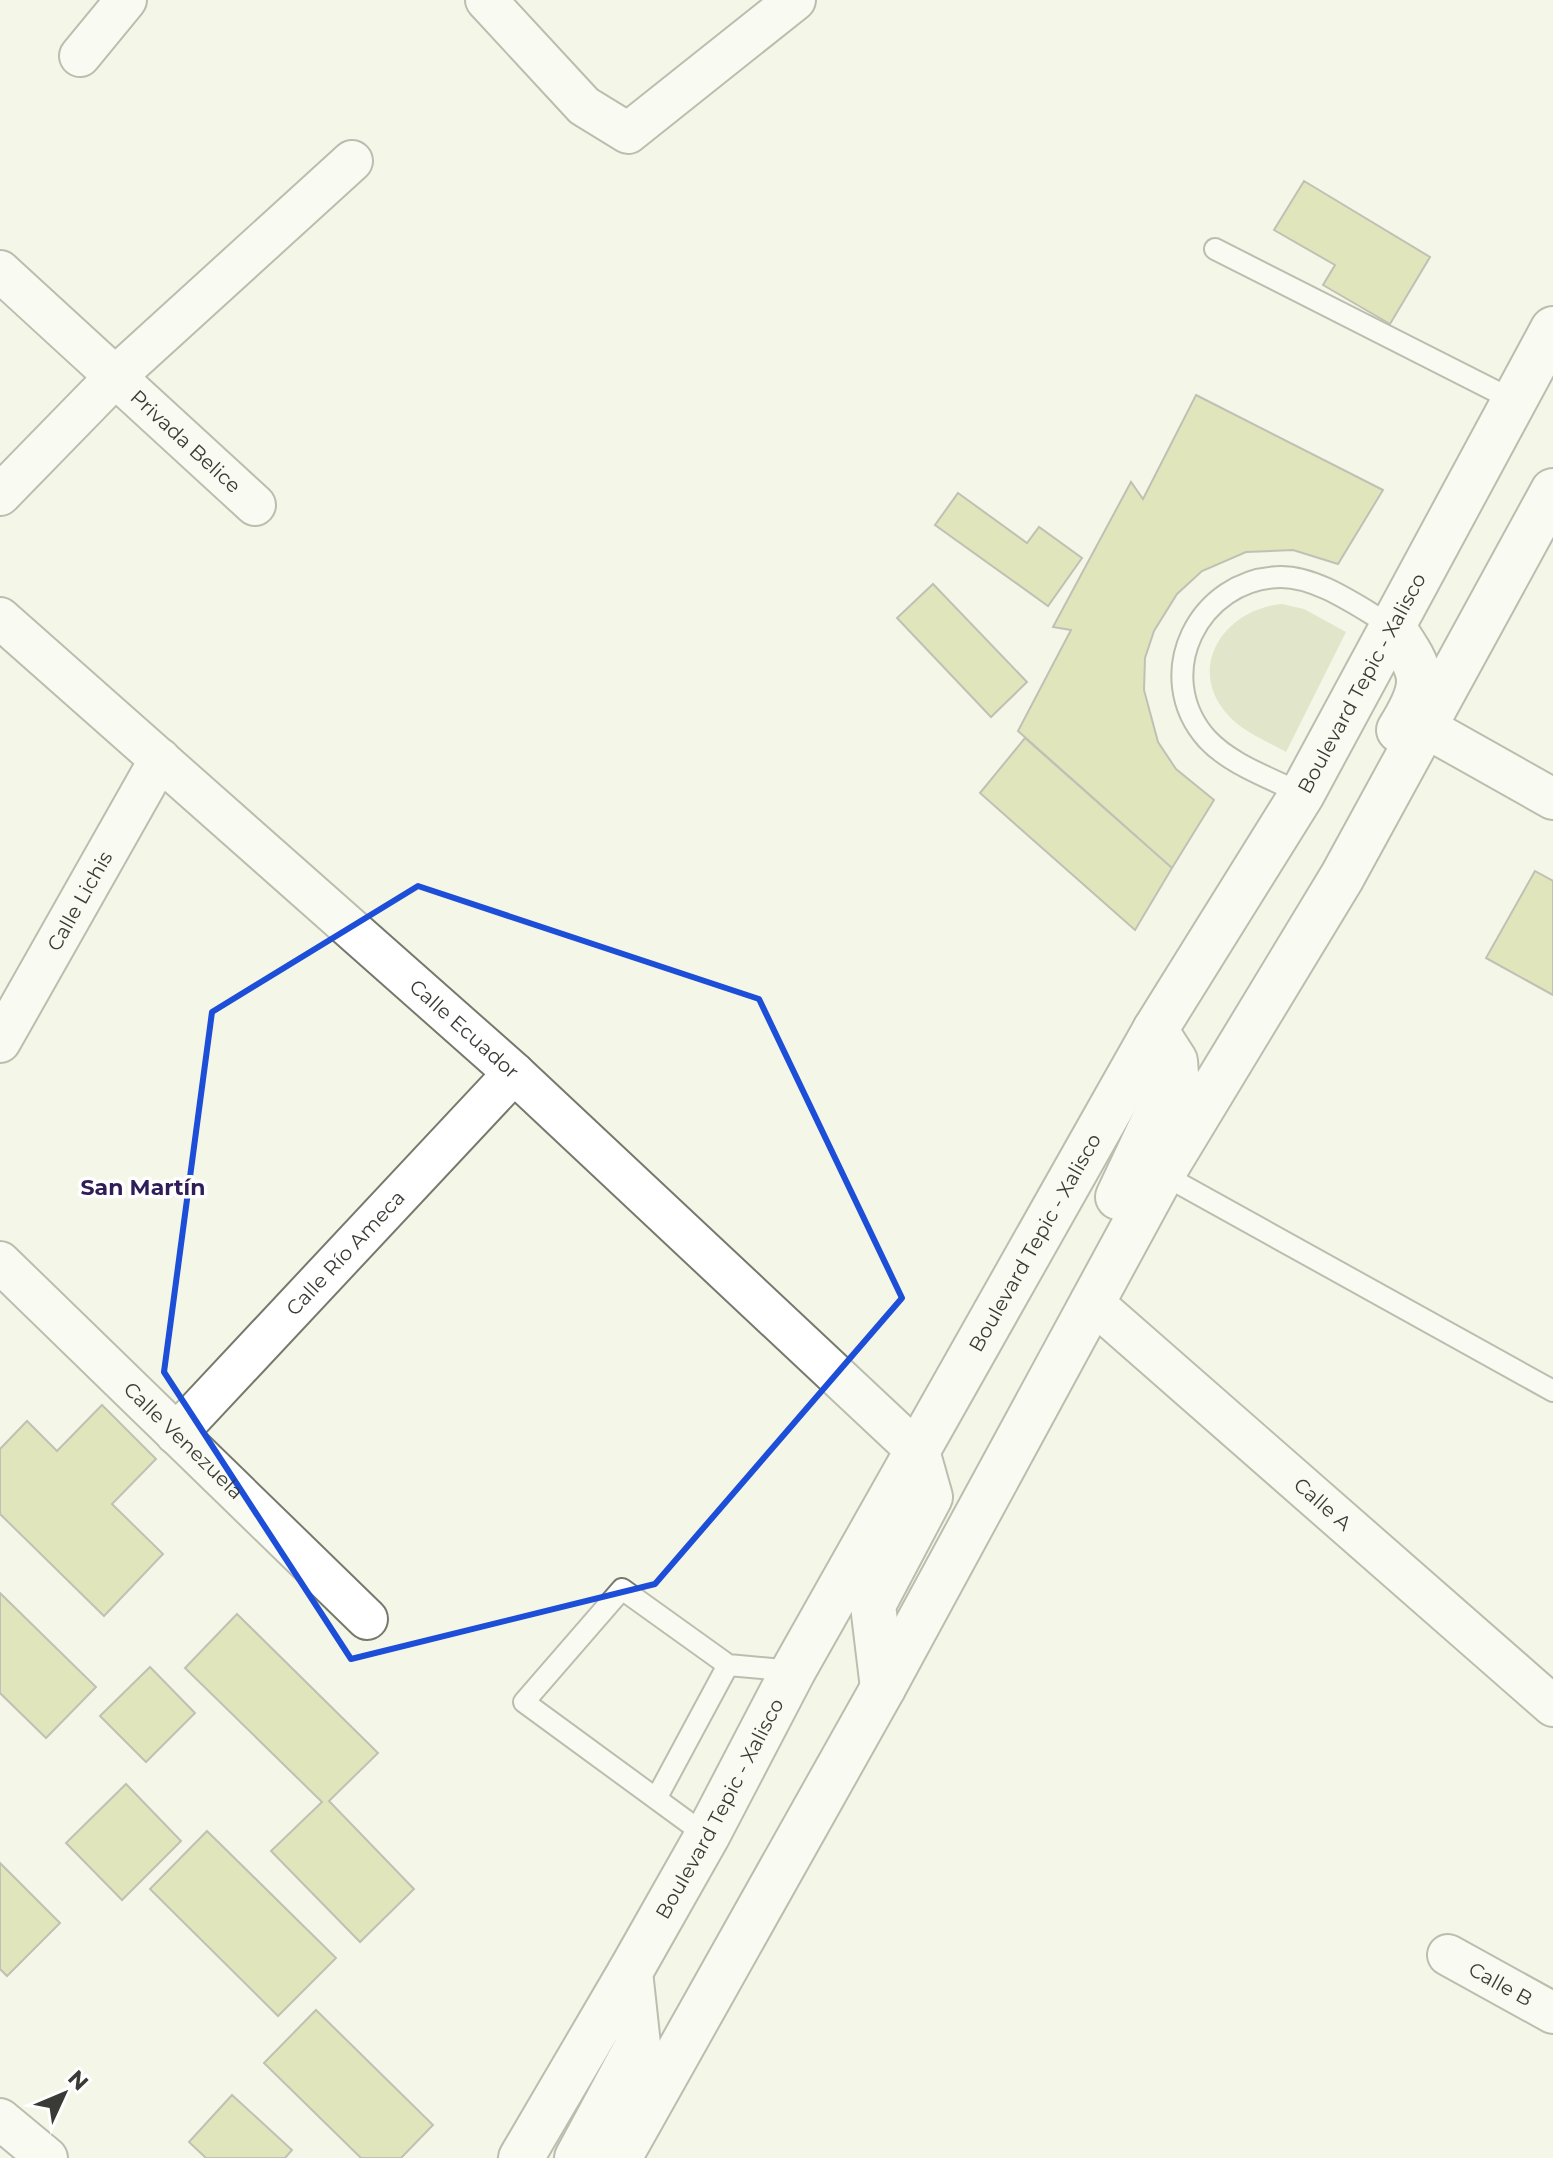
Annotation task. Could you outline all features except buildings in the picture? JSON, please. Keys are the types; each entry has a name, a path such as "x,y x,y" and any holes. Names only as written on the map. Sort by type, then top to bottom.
{"main road":[{"name":"Boulevard Tepic - Xalisco","path":"521,2158 707,1836 793,1671 1155,1030 1302,794 1553,329"},
{"path":"619,2158 883,1688 1162,1174 1342,877 1553,491"},
{"path":"1342,877 1334,852 1338,827 1418,699 1420,681 1413,658 1392,626"},
{"path":"1091,1301 1092,1252 1176,1074 1175,1061 1155,1030"},
{"path":"883,1688 873,1605 930,1497 917,1451"},
{"path":"577,2158 638,2045 630,1972"}],"street":[{"path":"80,56 126,0"},
{"path":"486,0 584,106 628,133 795,0"},
{"path":"0,495 117,375 352,161"},
{"name":"Privada Belice","path":"0,271 117,375 255,505"},
{"name":"Calle Ecuador","path":"0,618 514,1073 917,1451"},
{"path":"1425,727 1553,799"},
{"name":"Calle Lichis","path":"0,1042 160,759"},
{"name":"Calle Río Ameca","path":"176,1434 514,1073"},
{"name":"Calle Venezuela","path":"0,1262 367,1619"},
{"name":"Calle A","path":"1091,1301 1553,1706"},
{"name":"Calle B","path":"1448,1955 1553,2013"},
{"path":"3,2127 47,2158"}],"lane":[{"path":"1215,249 1513,400"},
{"path":"1302,794 1234,759 1207,739 1189,711 1182,680 1185,648 1199,618 1222,595 1241,585 1283,577 1315,584 1392,626"},
{"path":"1162,1174 1553,1391"},
{"path":"707,1836 524,1702 622,1589 728,1665 793,1671"},
{"path":"657,1797 728,1665"}],"highlighted area":[{"path":"418,886 759,999 902,1298 655,1584 351,1659 164,1372 212,1012"}],"green space":[{"path":"1282,604 1304,609 1346,632 1286,752 1234,721 1216,697 1210,679 1211,661 1217,644 1228,629 1261,608"}],"district":[{"name":"San Martín","path":"143,1187"}]}
